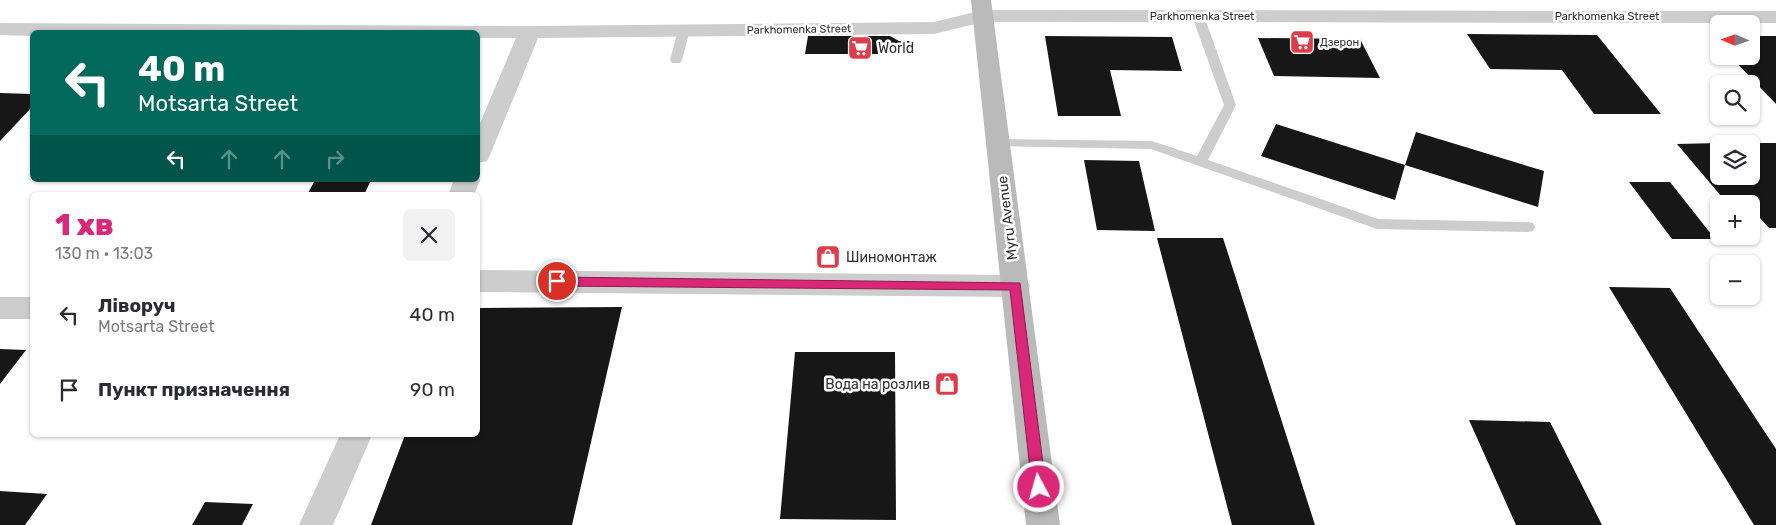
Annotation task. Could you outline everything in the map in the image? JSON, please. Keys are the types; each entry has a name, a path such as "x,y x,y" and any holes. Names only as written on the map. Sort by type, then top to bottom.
{"main road":[{"name":"Myru Avenue","path":"982,8 1043,525"}],"street":[{"name":"Parkhomenka Street","path":"480,32 934,28 982,8 1198,16 1309,8 1776,17"},
{"name":"Parkhomenka Street","path":"0,29 177,30"},
{"path":"480,150 530,32"},
{"path":"480,281 1016,286"},
{"path":"0,308 30,308"},
{"path":"316,525 355,437"}],"lane":[{"path":"1198,16 1230,105 1200,162"},
{"path":"676,60 684,30"},
{"path":"998,143 1152,145 1377,224 1528,226"}],"building":[{"path":"1467,34 1597,35 1661,114 1594,114 1562,70 1490,69"},
{"name":"World","path":"808,36 890,36 899,41 913,41 912,54 805,54"},
{"path":"1045,36 1172,37 1182,71 1110,70 1121,116 1058,116"},
{"path":"1760,36 1776,36 1776,104 1760,87 1760,75 1748,75 1739,65 1760,65"},
{"path":"1258,38 1360,39 1380,78 1274,76"},
{"path":"0,93 30,94 30,109 0,141"},
{"path":"1276,124 1405,165 1395,200 1261,156"},
{"path":"1416,132 1544,171 1538,207 1405,165"},
{"path":"1710,143 1710,183 1677,144"},
{"path":"1760,143 1776,143 1776,228 1769,228 1760,218 1760,195 1720,195 1712,185 1760,185"},
{"path":"1084,160 1139,161 1155,231 1097,230"},
{"path":"314,182 370,182 365,192 309,192"},
{"path":"1629,182 1670,182 1710,233 1710,239 1672,239"},
{"path":"1157,238 1223,238 1315,525 1232,525"},
{"path":"1609,287 1670,288 1776,449 1776,525 1754,525"},
{"path":"622,307 572,525 371,525 404,437 480,437 480,308"},
{"path":"0,349 26,350 0,384"},
{"path":"795,352 895,352 896,520 780,519"},
{"path":"1469,420 1550,422 1602,525 1516,525"},
{"path":"0,491 47,494 25,525 0,525"},
{"path":"205,502 253,504 242,525 192,525"}],"place":[{"name":"Дзерон","path":"1302,42"},
{"name":"World","path":"860,48"},
{"name":"Шиномонтаж","path":"828,257"},
{"name":"Вода на розлив","path":"947,384"}],"route":[{"path":"557,281 1016,286 1039,487"}]}
